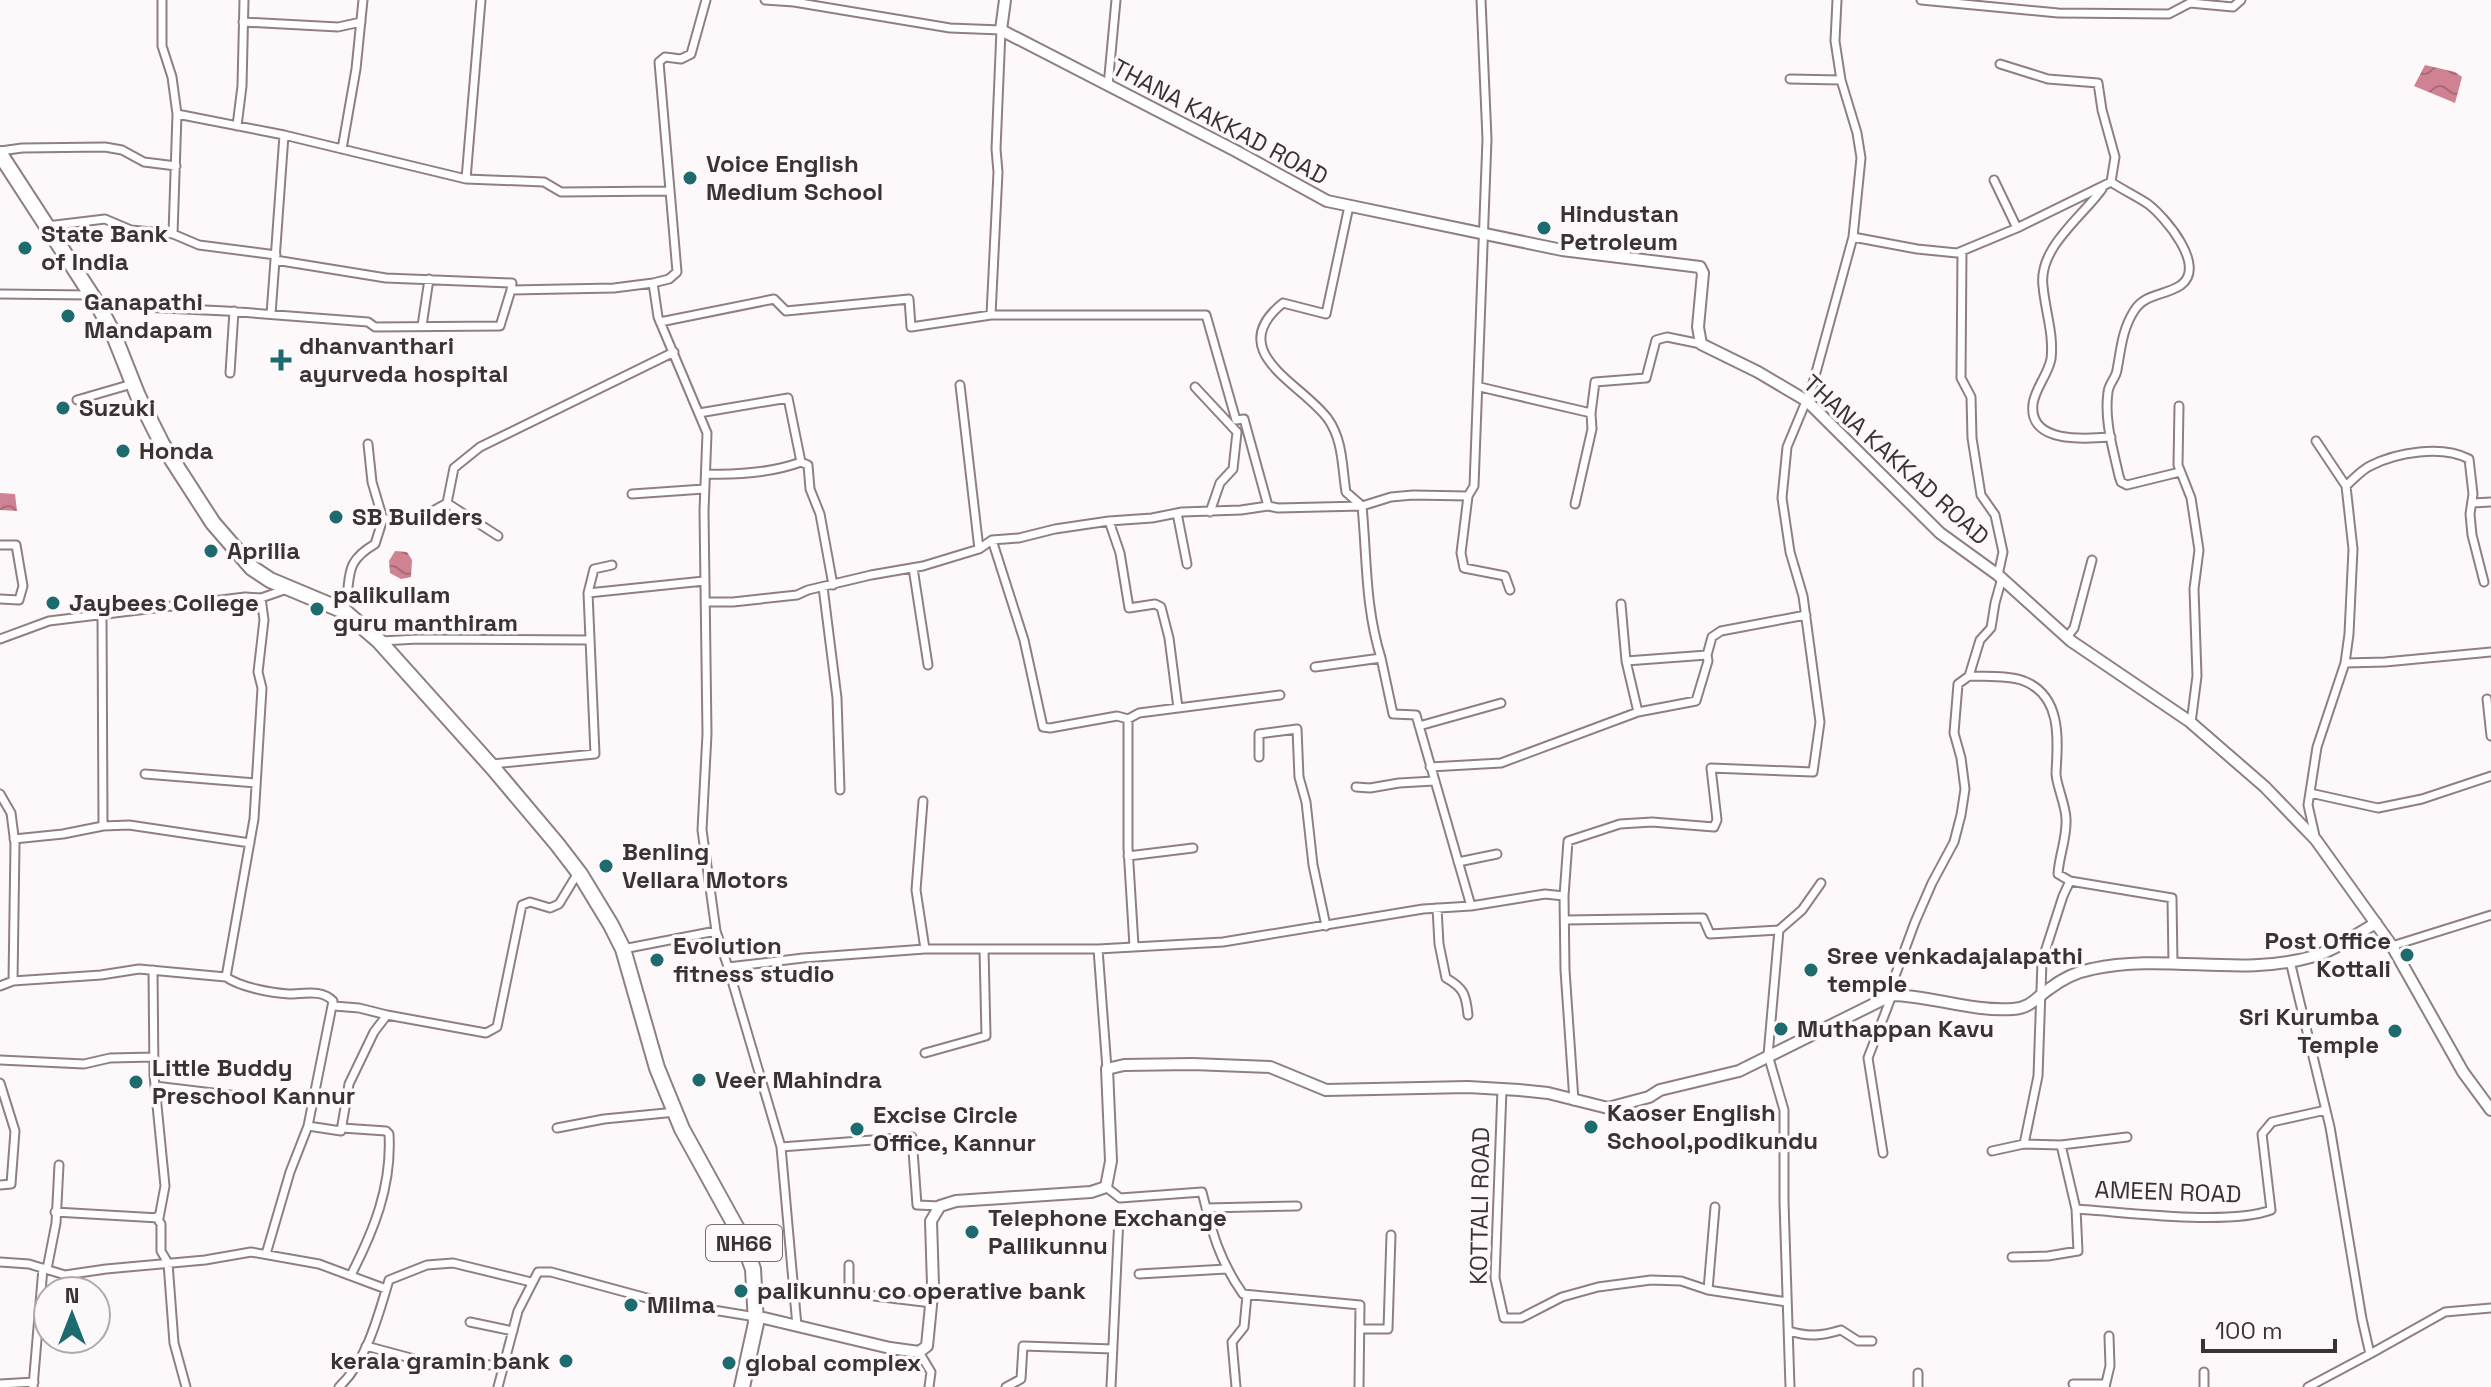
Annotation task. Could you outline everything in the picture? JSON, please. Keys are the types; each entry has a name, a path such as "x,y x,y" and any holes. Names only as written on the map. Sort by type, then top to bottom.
{"highway":[{"name":"NH66","path":"0,153 113,333 132,384 162,444 213,523 252,568 270,580 344,611 379,641 489,764 580,874 623,949 657,1068 676,1112 742,1220 754,1248 764,1291 750,1387"},
{"name":"NH66","path":"742,1387 760,1318"}],"main road":[{"path":"1001,30 1005,0"},
{"name":"THANA KAKKAD ROAD","path":"1001,30 1327,201 1562,250 1700,267 1703,273 1698,327 1701,344 1807,401 1940,533 2000,576 2067,637 2191,723 2265,787 2316,840 2392,946 2463,1072 2486,1097 2491,1110"},
{"path":"760,1318 919,1352 927,1346 932,1303 931,1221 940,1206 956,1201 1091,1192 1106,1187 1111,1161 1107,1069 1124,1065 1192,1064 1270,1067 1326,1090 1502,1089 1548,1093 1608,1108 1649,1097 1660,1090 1739,1071 1892,995 1988,1009 2017,1009 2032,1005 2068,976 2093,968 2271,964 2311,958 2376,923"}],"street":[{"path":"162,0 162,46 172,77 177,114 173,234"},
{"path":"237,126 242,86 244,0"},
{"path":"342,149 356,69 363,0"},
{"path":"466,179 481,0"},
{"path":"511,290 614,288 669,279 677,272 659,62 665,57 681,59 691,54 706,0"},
{"path":"765,0 950,28 1001,30 991,315"},
{"path":"1108,86 1116,0"},
{"path":"1481,0 1487,139 1480,387 1474,486 1468,496 1461,553 1464,568 1505,576 1510,590"},
{"path":"1574,1101 1565,970 1564,896 1568,841 1620,824 1652,822 1714,827 1717,820 1711,768 1813,772 1820,722 1803,596 1790,552 1782,498 1787,447 1807,401 1853,237 1861,158 1841,80 1834,28 1837,0"},
{"path":"1921,0 2058,13 2169,14 2190,3 2233,7 2241,0"},
{"path":"243,22 338,27 361,22"},
{"path":"2000,64 2048,79 2098,83 2115,157 2111,182"},
{"path":"1790,79 1841,80"},
{"path":"177,114 284,135 466,179 544,182 561,192 669,191"},
{"path":"271,314 284,135"},
{"path":"0,153 22,148 105,147 122,150 144,162 176,166"},
{"path":"1994,180 2017,228"},
{"path":"1853,237 1957,253 2017,228 2111,182"},
{"path":"2111,182 2159,213 2182,244 2190,264 2188,278 2140,303 2129,320 2117,372 2108,387 2108,423 2119,476 2123,484 2180,472"},
{"path":"2103,186 2068,226 2043,270 2051,349 2047,372 2033,404 2035,421 2047,433 2087,439 2111,437"},
{"path":"1349,206 1326,314 1283,303 1265,317 1261,336 1264,352 1273,370 1327,417 1340,440 1346,492 1362,506 1371,627 1393,714 1416,715 1471,906"},
{"path":"0,294 368,322 375,327 500,326 512,283 386,278 199,245 173,234 131,230 105,219 45,226"},
{"path":"1883,1153 1868,1058 1915,922 1954,842 1965,789 1954,733 1958,684 1969,676 1980,640 1991,628 2003,552 1995,515 1981,495 1973,450 1971,397 1961,378 1962,251"},
{"path":"422,326 429,279"},
{"path":"653,283 660,322 707,433 704,489 707,734 702,830 716,931 781,1147 797,1326"},
{"path":"660,322 774,299 786,311 909,299 911,327 991,315 1206,315 1236,420 1244,419 1268,506"},
{"path":"230,373 234,311"},
{"path":"1575,504 1592,429 1595,382 1646,378 1656,340 1667,337 1701,344"},
{"path":"383,519 420,518 447,503 454,468 480,447 674,352"},
{"path":"77,400 132,384"},
{"path":"960,385 979,549"},
{"path":"1195,387 1237,432 1233,469 1220,483 1210,512"},
{"path":"1480,387 1591,413"},
{"path":"699,413 788,398 801,462"},
{"path":"2179,406 2178,465 2191,498 2199,550 2194,589 2197,676 2191,723"},
{"path":"2316,441 2346,486 2353,549 2345,663 2317,747 2308,805 2316,840"},
{"path":"344,611 352,562 359,553 375,544 383,519 372,482 368,444"},
{"path":"2346,486 2369,466 2409,454 2457,453 2469,459 2472,535 2484,582"},
{"path":"706,474 736,475 801,462 808,465 810,489 820,514 833,585"},
{"path":"632,494 704,489"},
{"path":"705,602 797,595 871,575 913,568 979,549 992,540 1109,521 1268,506 1362,506 1402,496 1468,496"},
{"path":"2472,503 2491,502"},
{"path":"447,503 498,536"},
{"path":"1177,513 1187,564"},
{"path":"1109,521 1120,553 1129,608 1155,604 1161,607 1169,638 1178,708"},
{"path":"992,540 1024,640 1043,727 1117,716 1128,719 1139,713 1280,695"},
{"path":"0,545 16,545 23,586 19,600 0,599"},
{"path":"2067,637 2074,628 2092,560"},
{"path":"489,764 595,754 588,593 594,569 612,565"},
{"path":"913,568 928,665"},
{"path":"588,593 704,581"},
{"path":"0,639 49,621 245,597 261,598 291,587"},
{"path":"823,587 837,698 840,790"},
{"path":"226,977 250,843 256,783 262,688 258,672 264,620 261,598"},
{"path":"1621,604 1626,661 1638,712"},
{"path":"102,614 103,826"},
{"path":"1430,767 1501,763 1638,712 1696,701 1712,637 1721,631 1806,615"},
{"path":"379,641 588,640"},
{"path":"2345,663 2491,652"},
{"path":"1626,661 1707,655"},
{"path":"1315,667 1381,658"},
{"path":"1969,676 2024,682 2039,691 2058,728 2055,776 2062,791 2066,818 2066,838 2058,874 2070,881 2172,898 2173,964"},
{"path":"2487,699 2491,736"},
{"path":"1419,726 1501,703"},
{"path":"1128,719 1128,856 1134,946"},
{"path":"1259,757 1259,734 1297,729 1299,777 1306,802 1313,865 1326,926"},
{"path":"145,774 256,783"},
{"path":"2310,793 2378,808 2422,799 2491,776"},
{"path":"1356,787 1434,781"},
{"path":"0,794 11,813 14,839 13,981"},
{"path":"923,801 916,890 925,949"},
{"path":"14,839 129,825 250,843"},
{"path":"1128,856 1193,848"},
{"path":"1458,862 1497,854"},
{"path":"334,1006 359,1008 486,1033 497,1027 522,905 530,902 550,908 559,904 580,874"},
{"path":"2024,1144 2038,1076 2042,961 2070,881"},
{"path":"1565,920 1703,918 1710,934 1779,930 1802,910 1821,883"},
{"path":"728,967 925,949 1098,949 1223,942 1437,908 1545,894 1564,896"},
{"path":"1437,908 1439,944 1446,978 1461,986 1466,996 1468,1015"},
{"path":"2392,946 2491,915"},
{"path":"1779,930 1768,1055 1784,1110 1790,1387"},
{"path":"623,949 716,931"},
{"path":"925,1053 986,1036 984,949"},
{"path":"1098,949 1107,1069"},
{"path":"2290,961 2326,1110 2370,1354"},
{"path":"0,986 13,981 139,969 226,977 236,983 286,994 327,995 331,998 334,1006 315,1080 308,1126 290,1172 266,1254"},
{"path":"55,1212 159,1218 165,1186 155,1086 153,970"},
{"path":"342,1128 349,1084 374,1032 387,1015"},
{"path":"0,1060 84,1064 110,1058 154,1057"},
{"path":"0,1083 15,1131 11,1184 0,1185"},
{"path":"155,1086 246,1097"},
{"name":"KOTTALI ROAD","path":"1502,1089 1495,1278 1504,1318 1521,1318 1562,1297 1598,1287 1651,1280 1681,1281 1708,1290 1787,1302"},
{"name":"AMEEN ROAD","path":"2061,1145 2076,1209 2199,1216 2257,1215 2271,1210 2262,1134 2272,1122 2326,1110"},
{"path":"557,1128 604,1119 676,1112"},
{"path":"308,1126 341,1131 342,1128 386,1131 389,1134 386,1188 373,1232 351,1275"},
{"path":"781,1147 912,1137 917,1205 940,1206"},
{"path":"1992,1151 2024,1144 2061,1145 2127,1137"},
{"path":"0,1384 34,1385 45,1269 54,1234 59,1165"},
{"path":"1106,1187 1120,1198 1202,1192 1216,1247 1243,1294 1360,1305 1359,1387"},
{"path":"1206,1208 1297,1206"},
{"path":"1708,1290 1715,1207"},
{"path":"2012,1257 2078,1251 2076,1209"},
{"path":"156,1217 161,1224 161,1251 168,1263 174,1343 186,1387"},
{"path":"1111,1387 1119,1217"},
{"path":"1360,1329 1388,1329 1391,1235"},
{"path":"0,1262 29,1264 65,1275 251,1252 319,1264 386,1289"},
{"path":"339,1387 351,1376 366,1346 389,1280 427,1265 453,1263 531,1282"},
{"path":"849,1265 849,1293 932,1303"},
{"path":"1139,1274 1226,1269"},
{"path":"498,1387 513,1331 531,1282 538,1272 551,1272 669,1303 760,1318"},
{"path":"1236,1387 1232,1342 1244,1327 1247,1295"},
{"path":"2308,1387 2445,1312 2491,1308"},
{"path":"470,1322 513,1331"},
{"path":"1789,1331 1821,1336 1841,1330 1858,1341 1872,1341"},
{"path":"2073,1384 2105,1386 2110,1366 2109,1336"},
{"path":"366,1346 418,1360 505,1366"},
{"path":"1006,1387 1021,1379 1023,1346 1113,1349"},
{"path":"919,1352 931,1372 929,1387"},
{"path":"2204,1372 2204,1387"},
{"path":"1918,1373 1918,1387"}],"water":[{"path":"2425,65 2455,72 2462,77 2455,103 2414,86"},
{"path":"0,493 15,494 17,511 0,510"},
{"path":"395,551 407,552 412,560 411,577 401,579 390,573 389,561"}],"place":[{"name":"Voice English Medium School","path":"690,178"},
{"name":"Hindustan Petroleum","path":"1544,228"},
{"name":"State Bank of India","path":"25,248"},
{"name":"Ganapathi Mandapam","path":"68,316"},
{"name":"dhanvanthari ayurveda hospital","path":"281,360"},
{"name":"Suzuki","path":"63,408"},
{"name":"Honda","path":"123,451"},
{"name":"SB Builders","path":"336,517"},
{"name":"Aprilia","path":"211,551"},
{"name":"Jaybees College","path":"53,603"},
{"name":"palikullam guru manthiram","path":"317,609"},
{"name":"Benling Vellara Motors","path":"606,866"},
{"name":"Post Office Kottali","path":"2407,955"},
{"name":"Evolution fitness studio","path":"657,960"},
{"name":"Sree venkadajalapathi temple","path":"1811,970"},
{"name":"Muthappan Kavu","path":"1781,1029"},
{"name":"Sri Kurumba Temple","path":"2395,1031"},
{"name":"Veer Mahindra","path":"699,1080"},
{"name":"Little Buddy Preschool Kannur","path":"136,1082"},
{"name":"Kaoser English School,podikundu","path":"1591,1127"},
{"name":"Excise Circle Office, Kannur","path":"857,1129"},
{"name":"Telephone Exchange Pallikunnu","path":"972,1232"},
{"name":"palikunnu co operative bank","path":"741,1291"},
{"name":"Milma","path":"631,1305"},
{"name":"kerala gramin bank","path":"566,1361"},
{"name":"global complex","path":"729,1363"}]}
